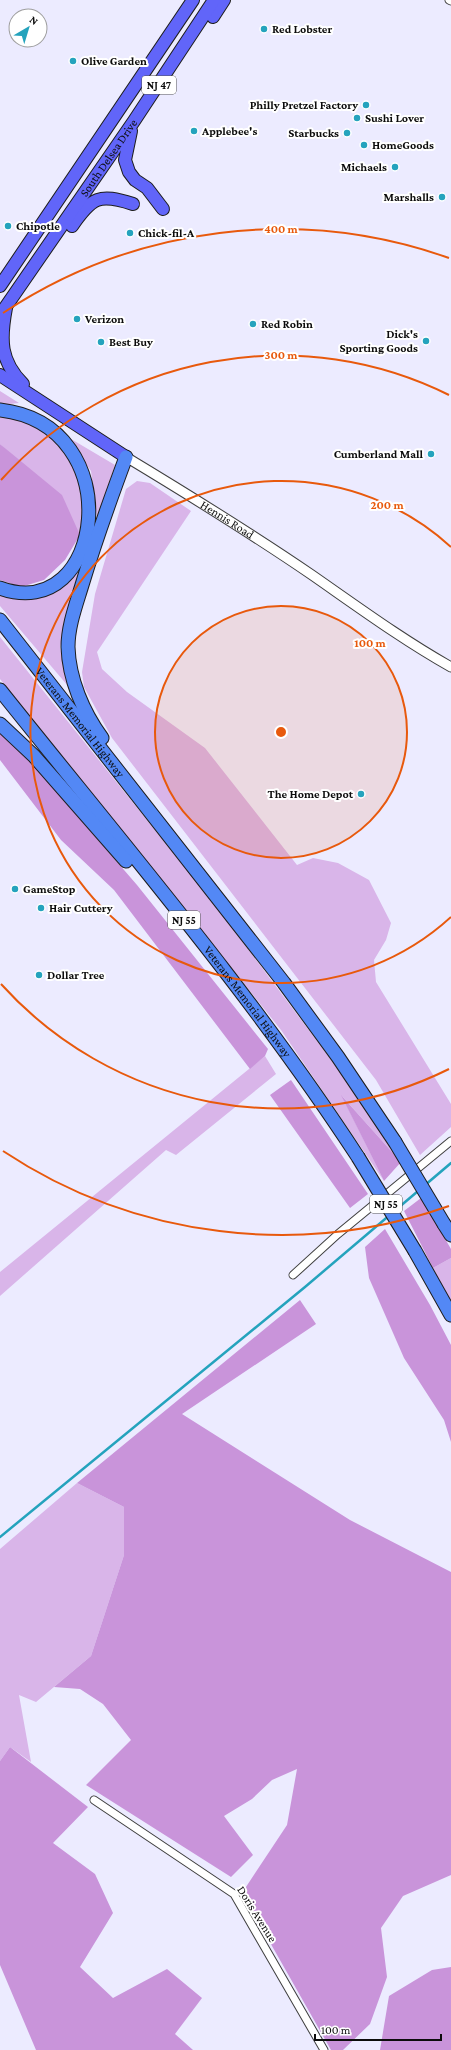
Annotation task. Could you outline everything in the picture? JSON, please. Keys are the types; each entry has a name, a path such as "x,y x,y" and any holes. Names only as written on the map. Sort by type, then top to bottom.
{"highway":[{"path":"0,410 29,418 41,424 61,439 76,458 85,478 88,489 90,517 85,542 73,565 60,580 51,586 33,591 12,591 0,588"},
{"path":"126,457 96,537 75,608 68,636 71,671 83,704 99,735 196,869"},
{"name":"Veterans Memorial Highway","path":"0,620 196,869 338,1057 395,1142 448,1230"},
{"name":"Veterans Memorial Highway","path":"0,690 223,969 302,1074 358,1157 415,1251 451,1315"},
{"path":"0,724 34,756 160,900 223,969"}],"main road":[{"name":"South Delsea Drive","path":"0,286 193,0"},
{"name":"South Delsea Drive","path":"3,311 134,121 214,0"},
{"path":"185,45 198,40 224,0"},
{"path":"134,121 126,149 125,160 129,172 135,180 148,188 163,209"},
{"path":"35,265 49,259 88,205 98,199 112,197 133,204"},
{"path":"3,311 1,344 2,358 15,377 40,395 49,406"},
{"name":"Hennis Road","path":"0,375 126,457"}],"street":[{"name":"Hennis Road","path":"126,457 198,500 312,575 364,612 451,668"},
{"path":"293,1275 338,1234 451,1141"},
{"name":"Doris Avenue","path":"94,1800 234,1894 324,2050"}],"shaded area":[{"path":"0,391 19,403 0,405"},
{"path":"0,417 19,418 52,436 82,479 87,508 80,535 22,464 0,444"},
{"path":"66,436 115,465 97,518 91,471"},
{"path":"0,444 62,495 80,535 65,560 44,580 21,587 0,580"},
{"path":"137,481 150,483 191,511 97,652 102,669 127,692 205,748 297,865 313,858 338,863 369,880 391,923 386,940 374,960 376,982 451,1104 451,1127 420,1155 376,1080 112,738 84,687 82,672 95,594 126,489"},
{"path":"84,562 60,647 68,686 0,606 0,593 29,600 58,590"},
{"path":"0,637 212,901 362,1101 401,1162 342,1096 384,1181 281,1030 0,679"},
{"path":"0,733 47,777 61,797 137,885 268,1049 265,1056 250,1069 114,890 61,840 0,760"},
{"path":"265,1056 276,1074 176,1155 166,1150 0,1296 0,1272"},
{"path":"291,1080 368,1194 350,1208 270,1095"},
{"path":"341,1095 401,1162 384,1181"},
{"path":"421,1198 451,1249 451,1258 433,1268 404,1211"},
{"path":"385,1229 430,1305 451,1345 451,1442 444,1420 404,1358 369,1278 365,1247"},
{"path":"451,1258 451,1305 433,1268"},
{"path":"300,1300 316,1324 182,1414 350,1520 451,1572 451,1875 403,1896 381,1928 387,1977 370,2024 343,2050 331,2050 242,1893 287,1825 297,1769 272,1780 252,1799 224,1816 253,1855 231,1877 86,1785 131,1740 103,1704 80,1689 54,1687 91,1656 124,1555 124,1507 77,1483"},
{"path":"77,1483 124,1507 124,1555 91,1656 36,1702 19,1695 31,1762 10,1747 0,1761 0,1549"},
{"path":"10,1747 88,1807 53,1843 95,1874 113,1913 80,1967 113,1998 167,1969 202,1998 175,2034 193,2050 36,2050 0,1965 0,1761"},
{"path":"451,1967 451,2050 380,2050 389,1996 432,1970"}],"railway":[{"path":"0,1537 305,1287 451,1163"}],"place":[{"name":"Red Lobster","path":"264,29"},
{"name":"Olive Garden","path":"73,61"},
{"name":"Philly Pretzel Factory","path":"366,105"},
{"name":"Sushi Lover","path":"357,118"},
{"name":"Applebee's","path":"194,131"},
{"name":"Starbucks","path":"347,133"},
{"name":"HomeGoods","path":"364,145"},
{"name":"Michaels","path":"395,167"},
{"name":"Marshalls","path":"442,197"},
{"name":"Chipotle","path":"8,226"},
{"name":"Chick-fil-A","path":"130,233"},
{"name":"Verizon","path":"77,319"},
{"name":"Red Robin","path":"253,324"},
{"name":"Dick's Sporting Goods","path":"426,341"},
{"name":"Best Buy","path":"101,342"},
{"name":"Cumberland Mall","path":"431,454"},
{"name":"The Home Depot","path":"361,794"},
{"name":"GameStop","path":"15,889"},
{"name":"Hair Cuttery","path":"41,908"},
{"name":"Dollar Tree","path":"39,975"}]}
